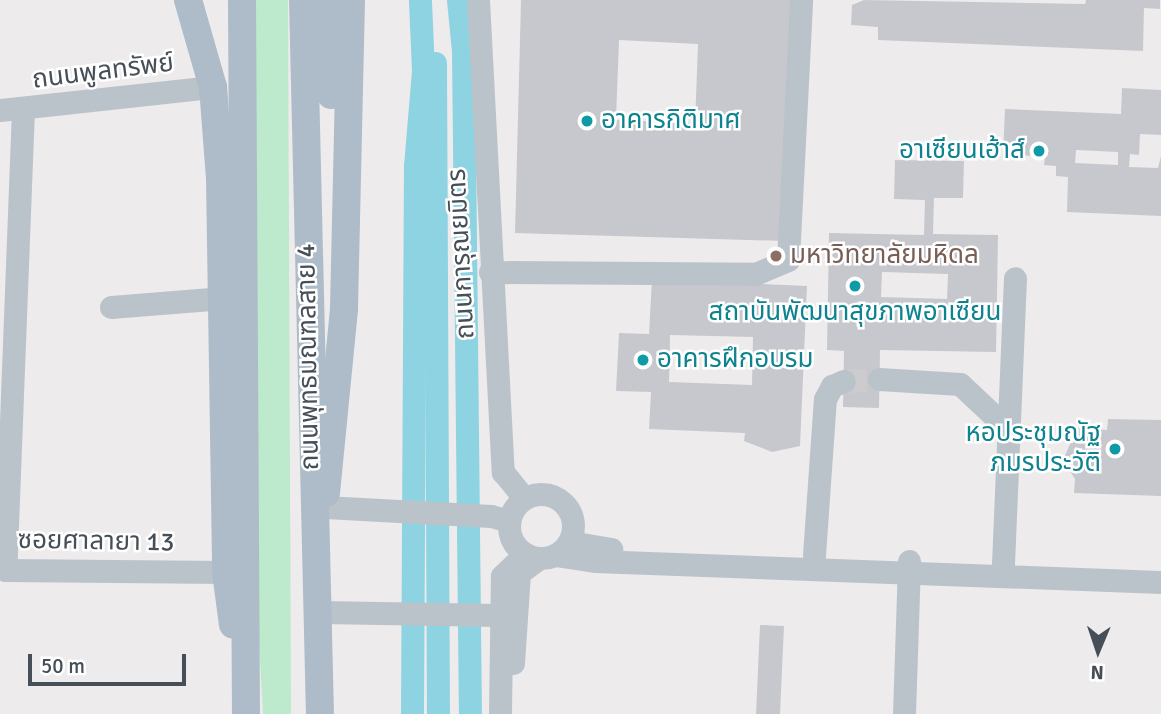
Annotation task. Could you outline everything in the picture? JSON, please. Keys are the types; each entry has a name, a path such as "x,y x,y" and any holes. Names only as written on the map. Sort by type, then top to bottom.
{"main road":[{"path":"188,0 213,87 224,298 226,572 244,675"},
{"path":"242,0 249,576 244,675 246,714"},
{"name":"ถนนพุทธมณฑลสาย 4","path":"303,0 312,477 320,566 320,714"},
{"path":"312,477 332,198 331,0"},
{"path":"320,566 344,308 351,0"}],"street":[{"name":"ถนนการุณยมิตร","path":"478,0 490,272 503,472 524,498"},
{"path":"490,272 755,274 788,260 801,0"},
{"name":"ถนนพูลทรัพย์","path":"0,110 213,87"},
{"name":"ซอยศาลายา 13","path":"23,109 5,569 226,572"},
{"path":"1003,565 1015,278"},
{"path":"111,307 224,298"},
{"path":"879,379 960,384 1008,429"},
{"path":"814,555 825,399 832,386 844,381"},
{"path":"513,714 519,573 547,552 573,522 564,503 545,494 524,498 509,521 510,537 547,552 595,561 909,567 1161,582"},
{"path":"325,507 414,514 476,515 509,521"},
{"path":"500,714 488,615 502,576 547,552 614,550 814,555 909,567 1003,565 1161,570"},
{"path":"904,714 909,567"},
{"path":"320,612 488,615"}],"green space":[{"path":"249,0 288,0 291,714 263,714 258,624"}],"building":[{"name":"อาคารกิติมาศ","path":"521,0 792,0 785,241 515,233","holes":["619,40 698,44 695,123 616,120"]},
{"path":"864,0 1085,4 1086,0 1160,0 1160,9 1144,8 1143,51 878,40 878,27 851,25 852,5"},
{"name":"อาเซียนเฮ้าส์","path":"1122,88 1161,90 1161,135 1140,134 1139,155 1130,154 1129,167 1158,168 1161,156 1161,216 1067,212 1068,177 1056,176 1056,166 1044,165 1045,156 1003,155 1005,109 1121,114","holes":["1076,150 1118,152 1118,165 1075,163"]},
{"name":"สถาบันพัฒนาสุขภาพอาเซียน","path":"895,160 964,161 963,198 934,198 933,234 998,235 996,352 880,350 879,408 843,407 844,351 827,350 829,233 924,235 925,200 894,199","holes":["882,272 948,274 947,299 881,297"]},
{"name":"อาคารฝึกอบรม","path":"652,279 807,286 800,446 772,452 744,441 745,433 649,429 651,392 616,391 619,333 649,334","holes":["670,335 753,337 752,385 669,382"]},
{"name":"หอประชุมณัฐ ภมรประวัติ","path":"1108,419 1161,420 1161,496 1074,493 1075,479 1063,460 1077,428 1107,430"},
{"path":"760,625 784,626 780,714 756,714"}],"waterway":[{"path":"412,714 415,166 423,70 420,0"},
{"path":"458,0 463,51 470,714"},
{"path":"435,63 438,714"}],"tunnel":[{"path":"844,381 879,379"}],"place":[{"name":"อาคารกิติมาศ","path":"587,121"},
{"name":"อาเซียนเฮ้าส์","path":"1039,151"},
{"name":"มหาวิทยาลัยมหิดล","path":"776,256"},
{"name":"สถาบันพัฒนาสุขภาพอาเซียน","path":"855,286"},
{"name":"อาคารฝึกอบรม","path":"643,360"},
{"name":"หอประชุมณัฐ ภมรประวัติ","path":"1115,449"}]}
